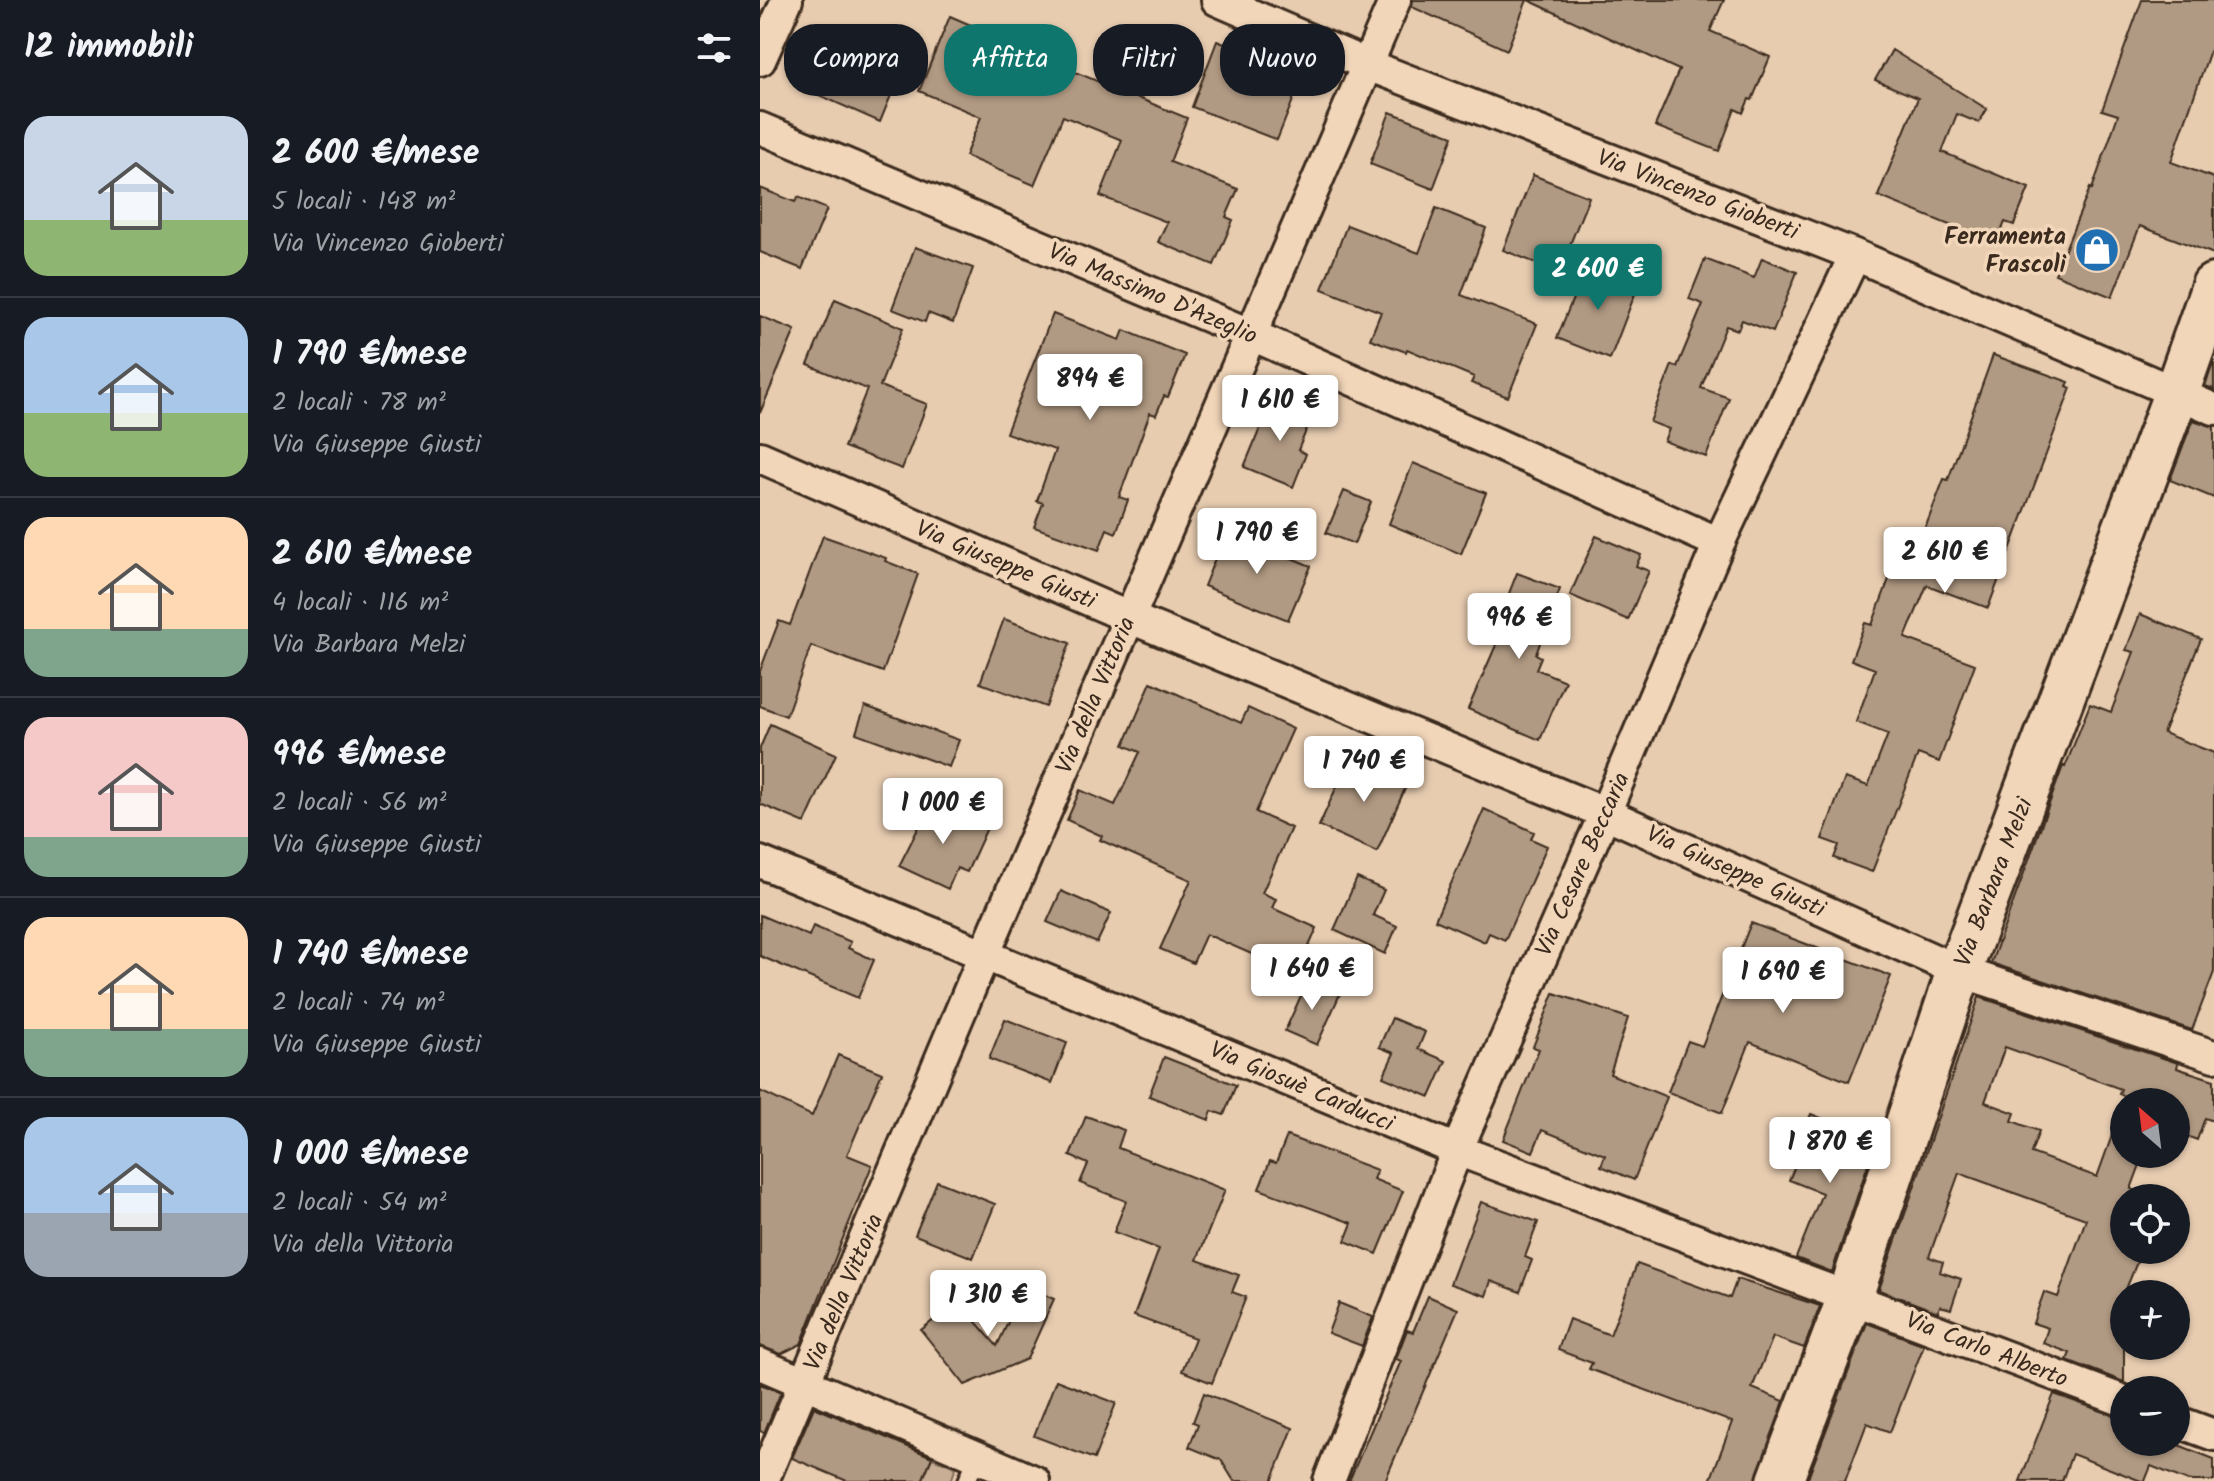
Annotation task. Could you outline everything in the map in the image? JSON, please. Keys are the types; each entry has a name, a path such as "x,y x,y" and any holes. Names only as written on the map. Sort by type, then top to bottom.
{"street":[{"path":"760,60 787,0"},
{"name":"Via Vincenzo Gioberti","path":"1217,0 1368,65 1855,255 2195,402"},
{"name":"Via della Vittoria","path":"763,1481 1128,617 1395,0"},
{"name":"Via Massimo D'Azeglio","path":"760,128 1252,335 1719,543"},
{"name":"Via Cesare Beccaria","path":"1329,1481 1457,1150 1719,543 1855,255"},
{"name":"Via Barbara Melzi","path":"1780,1481 1850,1297 1959,971 2195,402 2214,286"},
{"name":"Via Giuseppe Giusti","path":"760,457 1128,617 1605,813 1959,971 2214,1056"},
{"name":"Via Giosuè Carducci","path":"760,862 1457,1150 1850,1297"},
{"name":"Via Carlo Alberto","path":"1850,1297 2110,1396"},
{"path":"760,1364 805,1383 972,1469 1034,1481"},
{"path":"2190,1426 2214,1435"}],"shaded area":[{"path":"932,1458 956,1467 951,1481 922,1481"}],"building":[{"path":"1413,0 1527,0 1507,50 1412,7"},
{"path":"1528,0 1724,0 1710,31 1770,57 1752,100 1749,99 1743,113 1735,109 1719,151 1655,126 1679,70"},
{"path":"2142,0 2214,0 2214,39 2171,162 2214,178 2214,254 2140,226 2112,297 2055,274 2092,189 2118,115 2102,110"},
{"path":"950,16 968,24 947,24"},
{"path":"944,31 944,96 1077,96 1077,73 1093,79 1093,96 1134,96 1187,118 1170,162 1238,189 1226,217 1233,220 1214,265 1158,242 1167,222 1100,196 1122,140 1063,116 1034,185 965,156 981,117 928,95 928,69"},
{"path":"1217,41 1220,42 1220,96 1295,96 1277,140 1192,107 1196,96 1204,96 1204,75"},
{"path":"1892,50 1987,109 1979,123 1957,114 1942,152 2029,188 2014,225 2005,222 1996,244 1878,196 1918,98 1875,80"},
{"path":"821,96 891,96 880,122"},
{"path":"1390,112 1453,136 1433,189 1370,164"},
{"path":"1533,175 1589,197 1559,272 1503,250"},
{"path":"760,188 795,202 798,197 827,209 802,269 760,252"},
{"path":"1436,208 1486,228 1461,295 1537,324 1508,397 1471,383 1474,377 1407,349 1406,352 1370,339 1381,312 1322,289 1347,225 1419,253"},
{"path":"915,247 973,268 953,323 928,313 925,322 892,309"},
{"path":"1762,258 1797,272 1773,332 1742,320 1738,330 1726,326 1701,388 1729,398 1706,457 1664,441 1669,429 1650,422 1672,365 1677,367 1703,304 1689,299 1705,259 1754,278"},
{"path":"1586,266 1638,286 1610,359 1557,338"},
{"path":"835,299 903,328 880,386 927,404 902,469 844,447 867,389 808,365"},
{"path":"1053,314 1120,340 1124,330 1185,355 1168,397 1164,396 1156,415 1150,413 1119,497 1128,500 1116,533 1107,529 1099,550 1034,527 1043,503 1037,501 1055,450 1006,433"},
{"path":"760,316 795,330 760,413"},
{"path":"1993,355 2069,382 2067,386 2071,388 1988,608 1927,585 1905,638 1975,664 1939,762 1918,754 1872,872 1834,858 1839,845 1822,839 1845,778 1868,786 1888,734 1856,722 1875,669 1851,660 1865,623 1872,625 1899,552 1914,557 1944,479 1948,480"},
{"path":"2214,361 2214,389 2205,386"},
{"path":"1273,397 1313,414 1298,450 1306,454 1293,487 1244,467"},
{"path":"2193,420 2214,427 2214,498 2170,480"},
{"path":"1413,463 1486,493 1461,554 1389,524"},
{"path":"1344,491 1371,502 1354,544 1326,533"},
{"path":"1226,531 1311,566 1288,620 1204,586"},
{"path":"823,536 886,558 885,561 918,574 883,672 811,646 786,716 760,706 760,671 779,621 790,625"},
{"path":"1596,536 1641,555 1636,566 1649,571 1628,620 1570,595"},
{"path":"1517,573 1560,589 1536,654 1541,657 1536,669 1565,681 1540,740 1468,709 1500,636 1484,630 1495,602 1504,606"},
{"path":"2140,614 2201,639 2163,733 2214,753 2214,972 2192,1030 1991,963 2063,766 2090,704 2111,712 2134,652 2126,650"},
{"path":"1004,619 1070,643 1046,707 980,683"},
{"path":"1151,682 1241,723 1248,708 1293,729 1256,812 1291,828 1262,893 1276,899 1272,908 1317,928 1297,974 1206,934 1193,963 1160,949 1191,880 1100,840 1102,836 1067,820 1080,790 1115,805 1140,752 1124,745"},
{"path":"865,706 959,740 949,767 856,733"},
{"path":"770,724 836,754 805,823 760,804 760,748"},
{"path":"1350,757 1408,782 1377,852 1319,826"},
{"path":"931,803 987,828 967,872 957,868 948,889 899,866"},
{"path":"1484,809 1534,832 1531,839 1547,846 1505,940 1489,933 1485,942 1435,920"},
{"path":"1357,878 1384,890 1373,915 1397,926 1385,954 1334,930"},
{"path":"1061,891 1111,913 1097,943 1047,922"},
{"path":"760,915 809,936 813,926 851,942 848,948 874,960 858,998 760,956"},
{"path":"1751,923 1891,976 1849,1082 1750,1042 1722,1113 1668,1092 1688,1041 1702,1046"},
{"path":"1308,980 1340,994 1317,1045 1285,1031"},
{"path":"1554,993 1628,1018 1610,1074 1667,1097 1634,1180 1601,1166 1605,1155 1542,1130 1533,1152 1503,1140 1539,1049 1533,1047"},
{"path":"1979,997 2178,1063 2177,1068 2214,1080 2214,1121 2205,1118 2197,1140 2190,1137 2190,1088 2118,1088 2005,1047 1985,1102 2015,1113 2012,1121 2039,1131 2031,1153 2097,1177 2110,1141 2110,1168 2139,1168 2133,1184 2110,1184 2110,1264 2136,1264 2130,1280 2110,1280 2110,1360 2124,1360 2124,1376 2110,1377 2067,1360 2070,1353 2043,1343 2048,1328 2033,1323 2044,1292 2058,1297 2086,1219 1959,1173 1929,1257 1943,1262 1940,1272 1961,1279 1951,1309 1940,1306 1938,1312 1879,1290"},
{"path":"1392,1018 1425,1032 1418,1049 1446,1061 1430,1097 1383,1077 1394,1053 1379,1047"},
{"path":"1005,1019 1067,1043 1052,1083 989,1059"},
{"path":"838,1055 882,1073 847,1155 872,1165 801,1344 781,1354 760,1346 760,1091 812,1116"},
{"path":"1164,1057 1236,1085 1224,1115 1212,1111 1209,1120 1149,1096"},
{"path":"1811,1114 1876,1140 1832,1272 1796,1258 1822,1193 1789,1180 1799,1156 1794,1154"},
{"path":"1086,1116 1124,1130 1118,1148 1225,1190 1197,1260 1239,1275 1232,1292 1246,1297 1212,1383 1182,1371 1195,1338 1134,1316 1159,1249 1114,1232 1126,1201 1080,1183 1088,1164 1070,1156"},
{"path":"1287,1136 1377,1170 1373,1179 1403,1191 1377,1254 1345,1241 1352,1223 1259,1189 1270,1161 1276,1163"},
{"path":"937,1181 995,1204 973,1258 915,1235"},
{"path":"1481,1202 1538,1222 1525,1257 1532,1260 1520,1292 1491,1281 1486,1296 1450,1284"},
{"path":"1637,1264 1730,1298 1737,1279 1820,1306 1804,1348 1773,1337 1752,1388 1784,1401 1756,1481 1710,1481 1732,1422 1589,1369 1592,1363 1558,1350 1569,1319 1610,1335"},
{"path":"1025,1286 1054,1299 1027,1359 965,1385 921,1330 958,1301 997,1346"},
{"path":"1428,1296 1458,1309 1385,1481 1349,1481 1401,1361 1396,1359 1407,1330 1413,1332"},
{"path":"1339,1303 1373,1317 1362,1346 1328,1333"},
{"path":"1867,1323 1924,1345 1890,1432 1867,1423 1845,1481 1807,1481"},
{"path":"1056,1380 1116,1403 1094,1459 1034,1436"},
{"path":"760,1384 781,1392 764,1433 760,1431"},
{"path":"1204,1393 1293,1428 1272,1481 1234,1481 1221,1460 1189,1447 1198,1424 1193,1422"},
{"path":"2054,1394 2110,1414 2110,1456 2190,1456 2190,1450 2214,1459 2214,1481 2188,1481 2151,1466 2145,1481 2141,1481 2072,1454 2062,1481 2020,1481"},
{"path":"814,1407 932,1457 922,1481 847,1481 792,1458"}],"place":[{"name":"Ferramenta Frascoli","path":"2097,250"}]}
